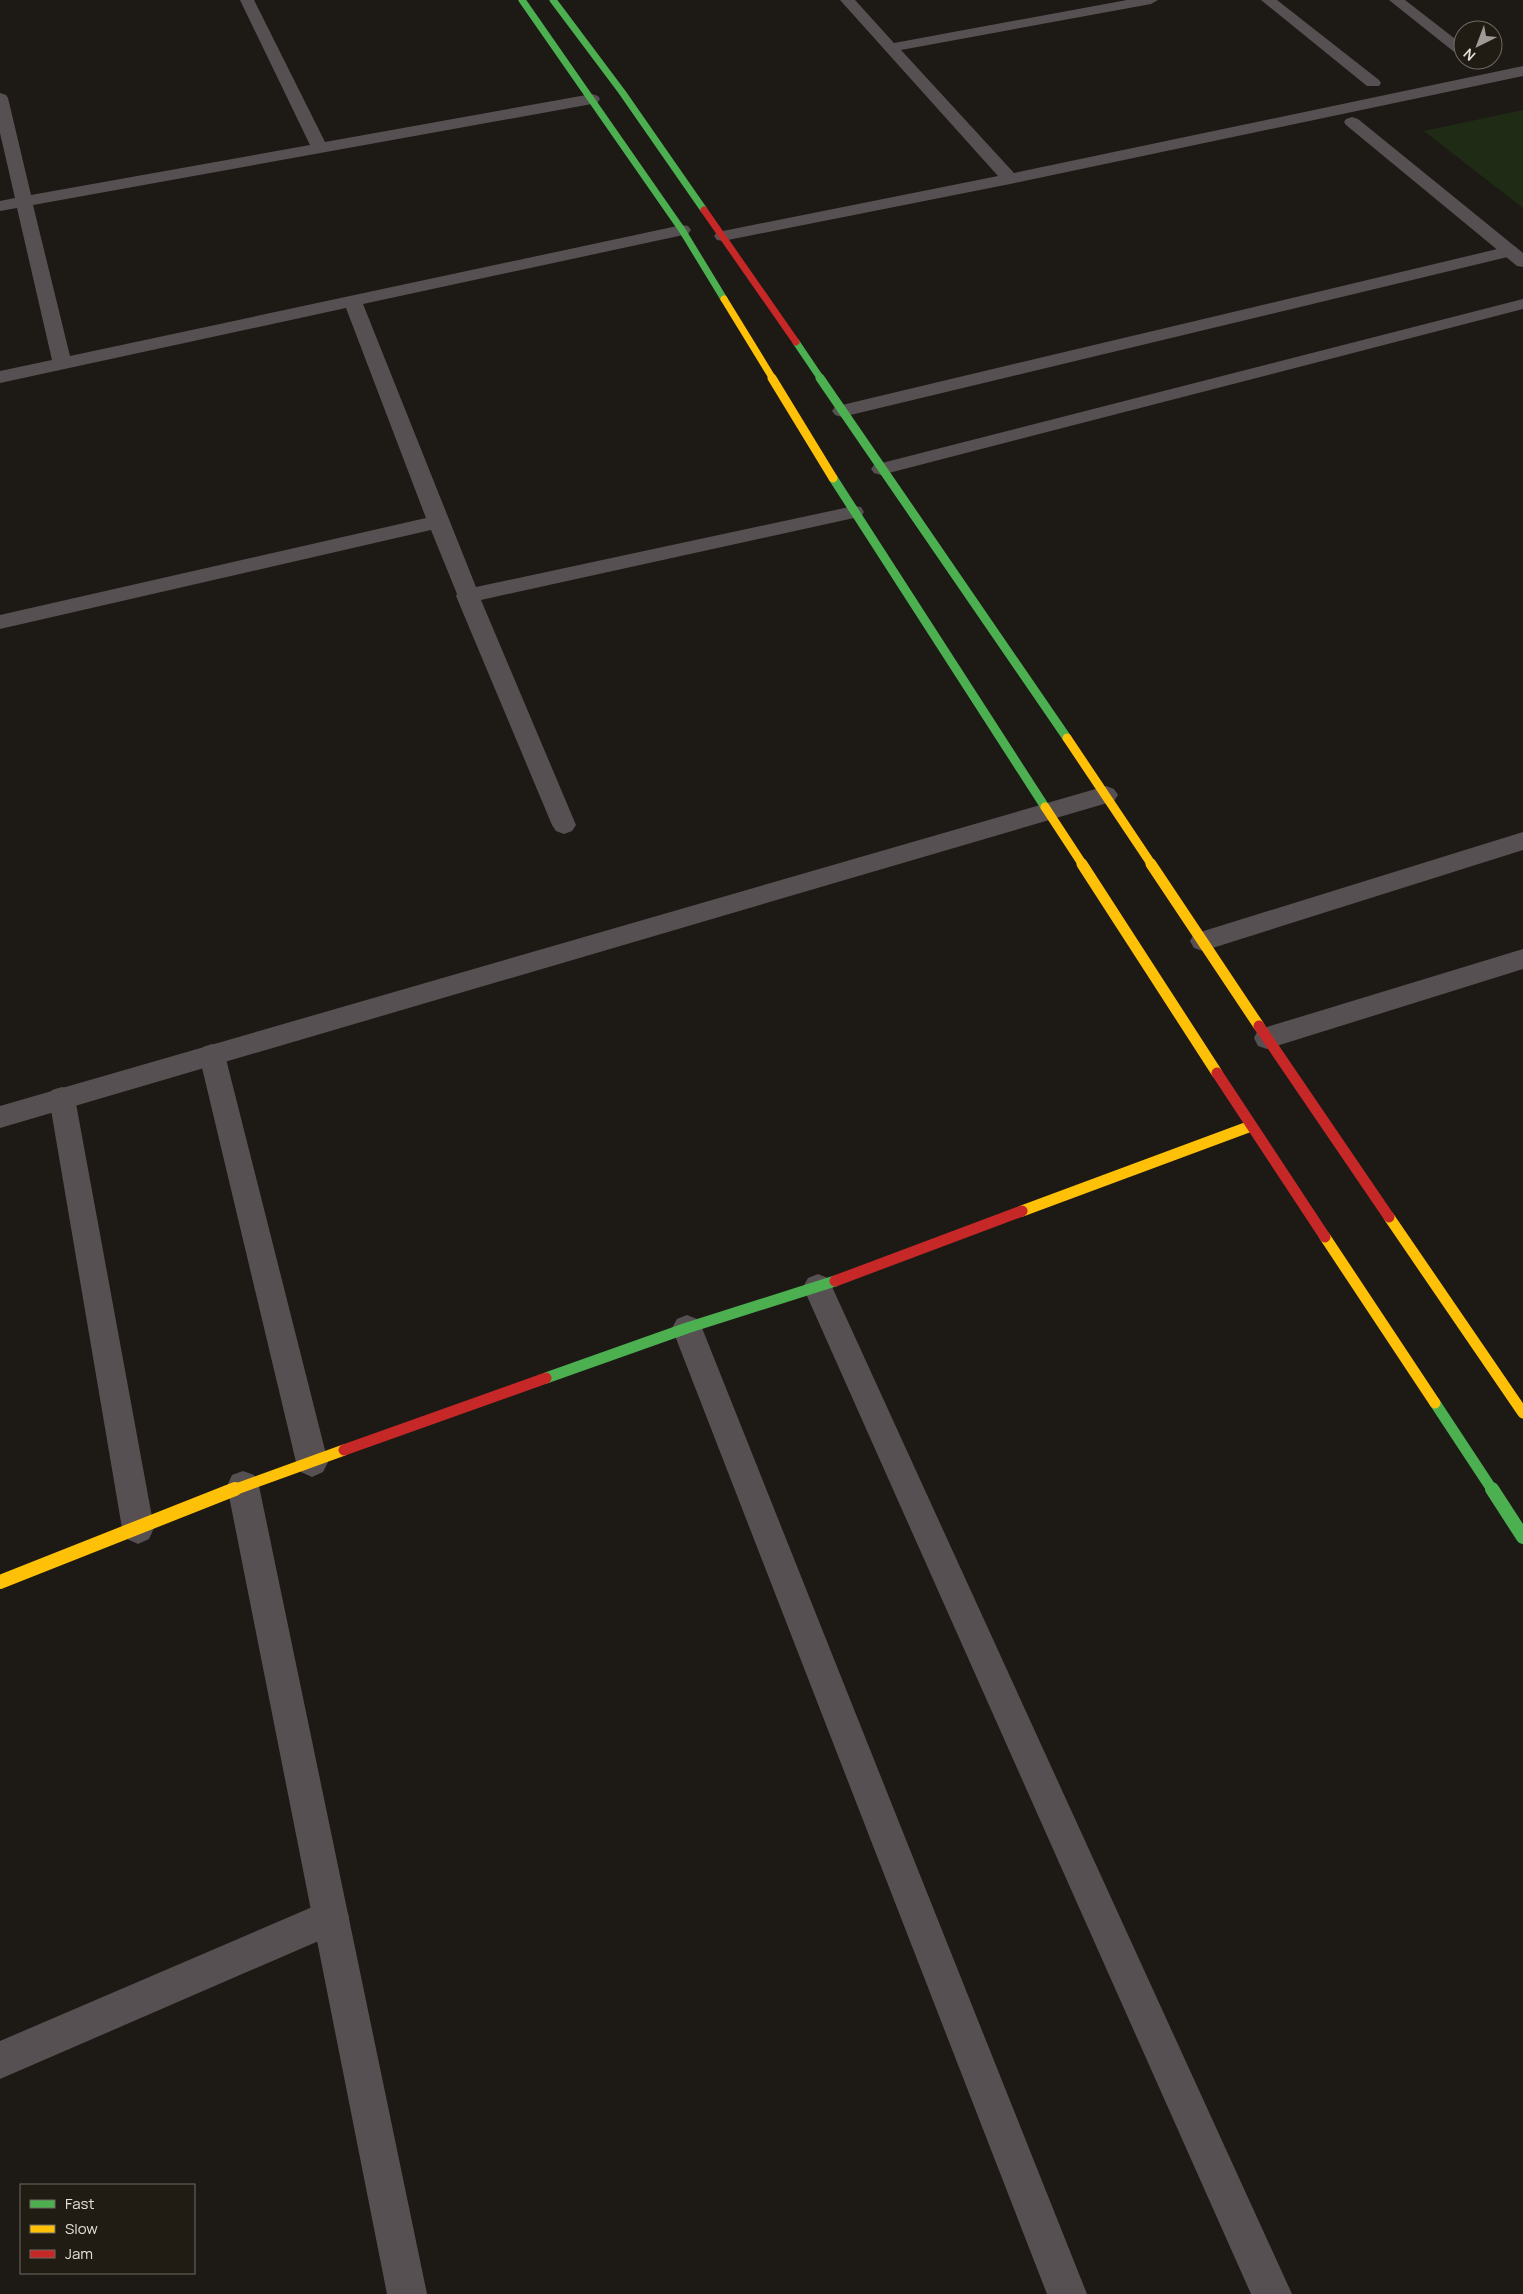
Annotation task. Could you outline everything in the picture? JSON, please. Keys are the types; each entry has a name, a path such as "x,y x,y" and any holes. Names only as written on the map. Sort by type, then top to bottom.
{"street":[{"path":"247,0 320,148"},
{"path":"522,0 682,230 854,512 1251,1126 1523,1537"},
{"path":"553,0 622,92 723,236 1106,795 1267,1038 1523,1412"},
{"path":"847,0 1010,179"},
{"path":"890,48 1151,0"},
{"path":"1268,0 1373,83"},
{"path":"1396,0 1453,44"},
{"path":"723,236 1010,179 1523,71"},
{"path":"946,208 1352,122 1514,90"},
{"path":"0,98 62,364"},
{"path":"0,206 592,99"},
{"path":"1352,122 1516,257"},
{"path":"0,378 682,230"},
{"path":"734,253 753,249"},
{"path":"842,411 1516,257"},
{"path":"353,302 467,596 564,825"},
{"path":"881,469 1523,304"},
{"path":"467,596 854,512"},
{"path":"0,622 438,522"},
{"path":"0,1116 1106,795"},
{"path":"1203,941 1523,841"},
{"path":"1267,1038 1523,959"},
{"path":"212,1055 312,1462"},
{"path":"62,1098 138,1528"},
{"path":"0,1582 243,1486 687,1328 818,1287 1251,1126"},
{"path":"818,1287 1272,2294"},
{"path":"687,1328 1067,2294"},
{"path":"243,1486 407,2294"},
{"path":"0,2060 331,1917"}],"green space":[{"path":"1523,110 1523,208 1424,131"}],"traffic: fast":[{"path":"522,0 682,230 724,299"},
{"path":"553,0 622,92 704,210"},
{"path":"796,342 1067,738"},
{"path":"833,478 1045,807"},
{"path":"546,1378 687,1328 835,1281"},
{"path":"1435,1403 1523,1537"}],"traffic: slow":[{"path":"724,299 833,478"},
{"path":"1067,738 1259,1026"},
{"path":"1045,807 1217,1073"},
{"path":"1022,1211 1251,1126"},
{"path":"1389,1217 1523,1413"},
{"path":"1325,1237 1435,1403"},
{"path":"0,1582 243,1486 344,1450"}],"traffic: jam":[{"path":"704,210 796,342"},
{"path":"1259,1026 1389,1217"},
{"path":"1217,1073 1325,1237"},
{"path":"835,1281 1022,1211"},
{"path":"344,1450 546,1378"}]}
